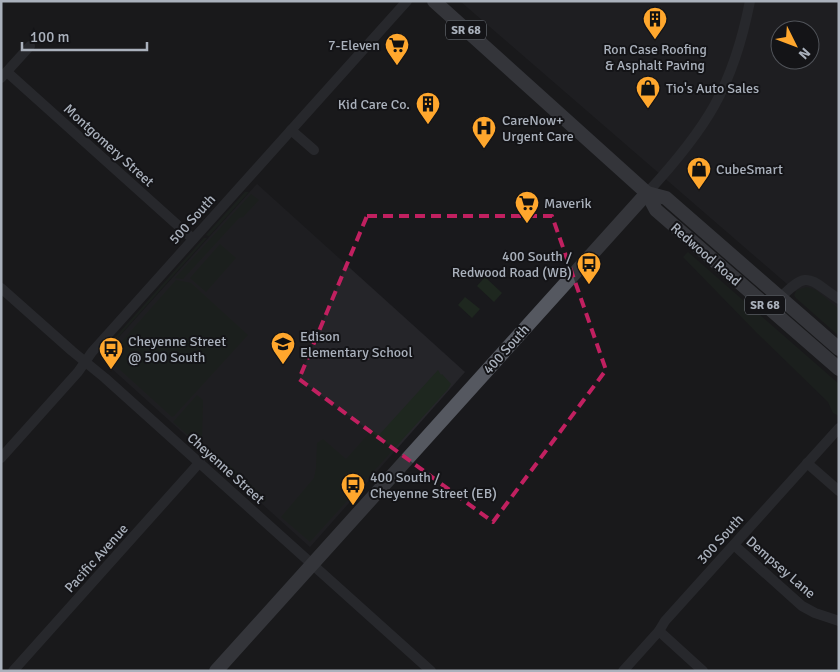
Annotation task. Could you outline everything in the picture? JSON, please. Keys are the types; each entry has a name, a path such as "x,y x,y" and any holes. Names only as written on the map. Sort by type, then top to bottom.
{"main road":[{"name":"Redwood Road","path":"434,1 647,192 656,210 839,369"},
{"name":"Redwood Road","path":"647,192 666,198 839,349"},
{"name":"400 South","path":"216,671 647,192"}],"street":[{"name":"500 South","path":"2,457 193,239 407,1"},
{"name":"400 South","path":"647,192 694,139 718,101 739,51 750,1"},
{"path":"4,75 30,46"},
{"name":"Montgomery Street","path":"4,75 193,239"},
{"path":"291,130 314,150"},
{"path":"780,298 794,284 806,279 814,282 839,299"},
{"name":"Cheyenne Street","path":"1,288 200,462 431,671"},
{"name":"300 South","path":"623,671 665,621 839,428"},
{"name":"Pacific Avenue","path":"13,671 200,462"},
{"path":"807,463 839,491"},
{"name":"Dempsey Lane","path":"734,544 802,606 839,621"},
{"path":"658,631 703,671"}],"highlighted area":[{"path":"367,216 552,216 606,370 493,522 299,379"}],"shaded area":[{"path":"460,1 839,1 839,329"},
{"name":"Edison Elementary School","path":"257,184 465,372 310,547 100,358"},
{"path":"245,192 249,192 209,236 206,235"},
{"path":"251,194 259,200 243,217 239,218 183,279 175,278"},
{"path":"204,238 207,238 104,353 102,352"},
{"path":"220,244 236,258 206,292 190,278"},
{"path":"688,252 839,384 839,416 833,413 828,402 683,257"},
{"path":"485,277 502,293 494,302 477,286"},
{"path":"176,280 191,283 248,335 172,417 107,358"},
{"path":"807,287 816,290 839,309 839,336 794,295 797,290"},
{"path":"465,297 480,309 472,318 458,305"},
{"path":"438,370 451,384 448,389 310,542 281,517 314,478 317,443 323,439 346,459 372,430 379,435"},
{"path":"197,395 203,400 202,438 199,445 173,422"},
{"path":"220,457 267,499 263,503 216,460"}],"place":[{"name":"Ron Case Roofing & Asphalt Paving","path":"655,40"},
{"name":"7-Eleven","path":"397,66"},
{"name":"Tio's Auto Sales","path":"648,109"},
{"name":"Kid Care Co.","path":"428,125"},
{"name":"CareNow+ Urgent Care","path":"484,149"},
{"name":"CubeSmart","path":"699,190"},
{"name":"Maverik","path":"527,224"},
{"name":"400 South / Redwood Road (WB)","path":"589,285"},
{"name":"Edison Elementary School","path":"283,365"},
{"name":"Cheyenne Street @ 500 South","path":"111,370"},
{"name":"400 South / Cheyenne Street (EB)","path":"353,506"}]}
